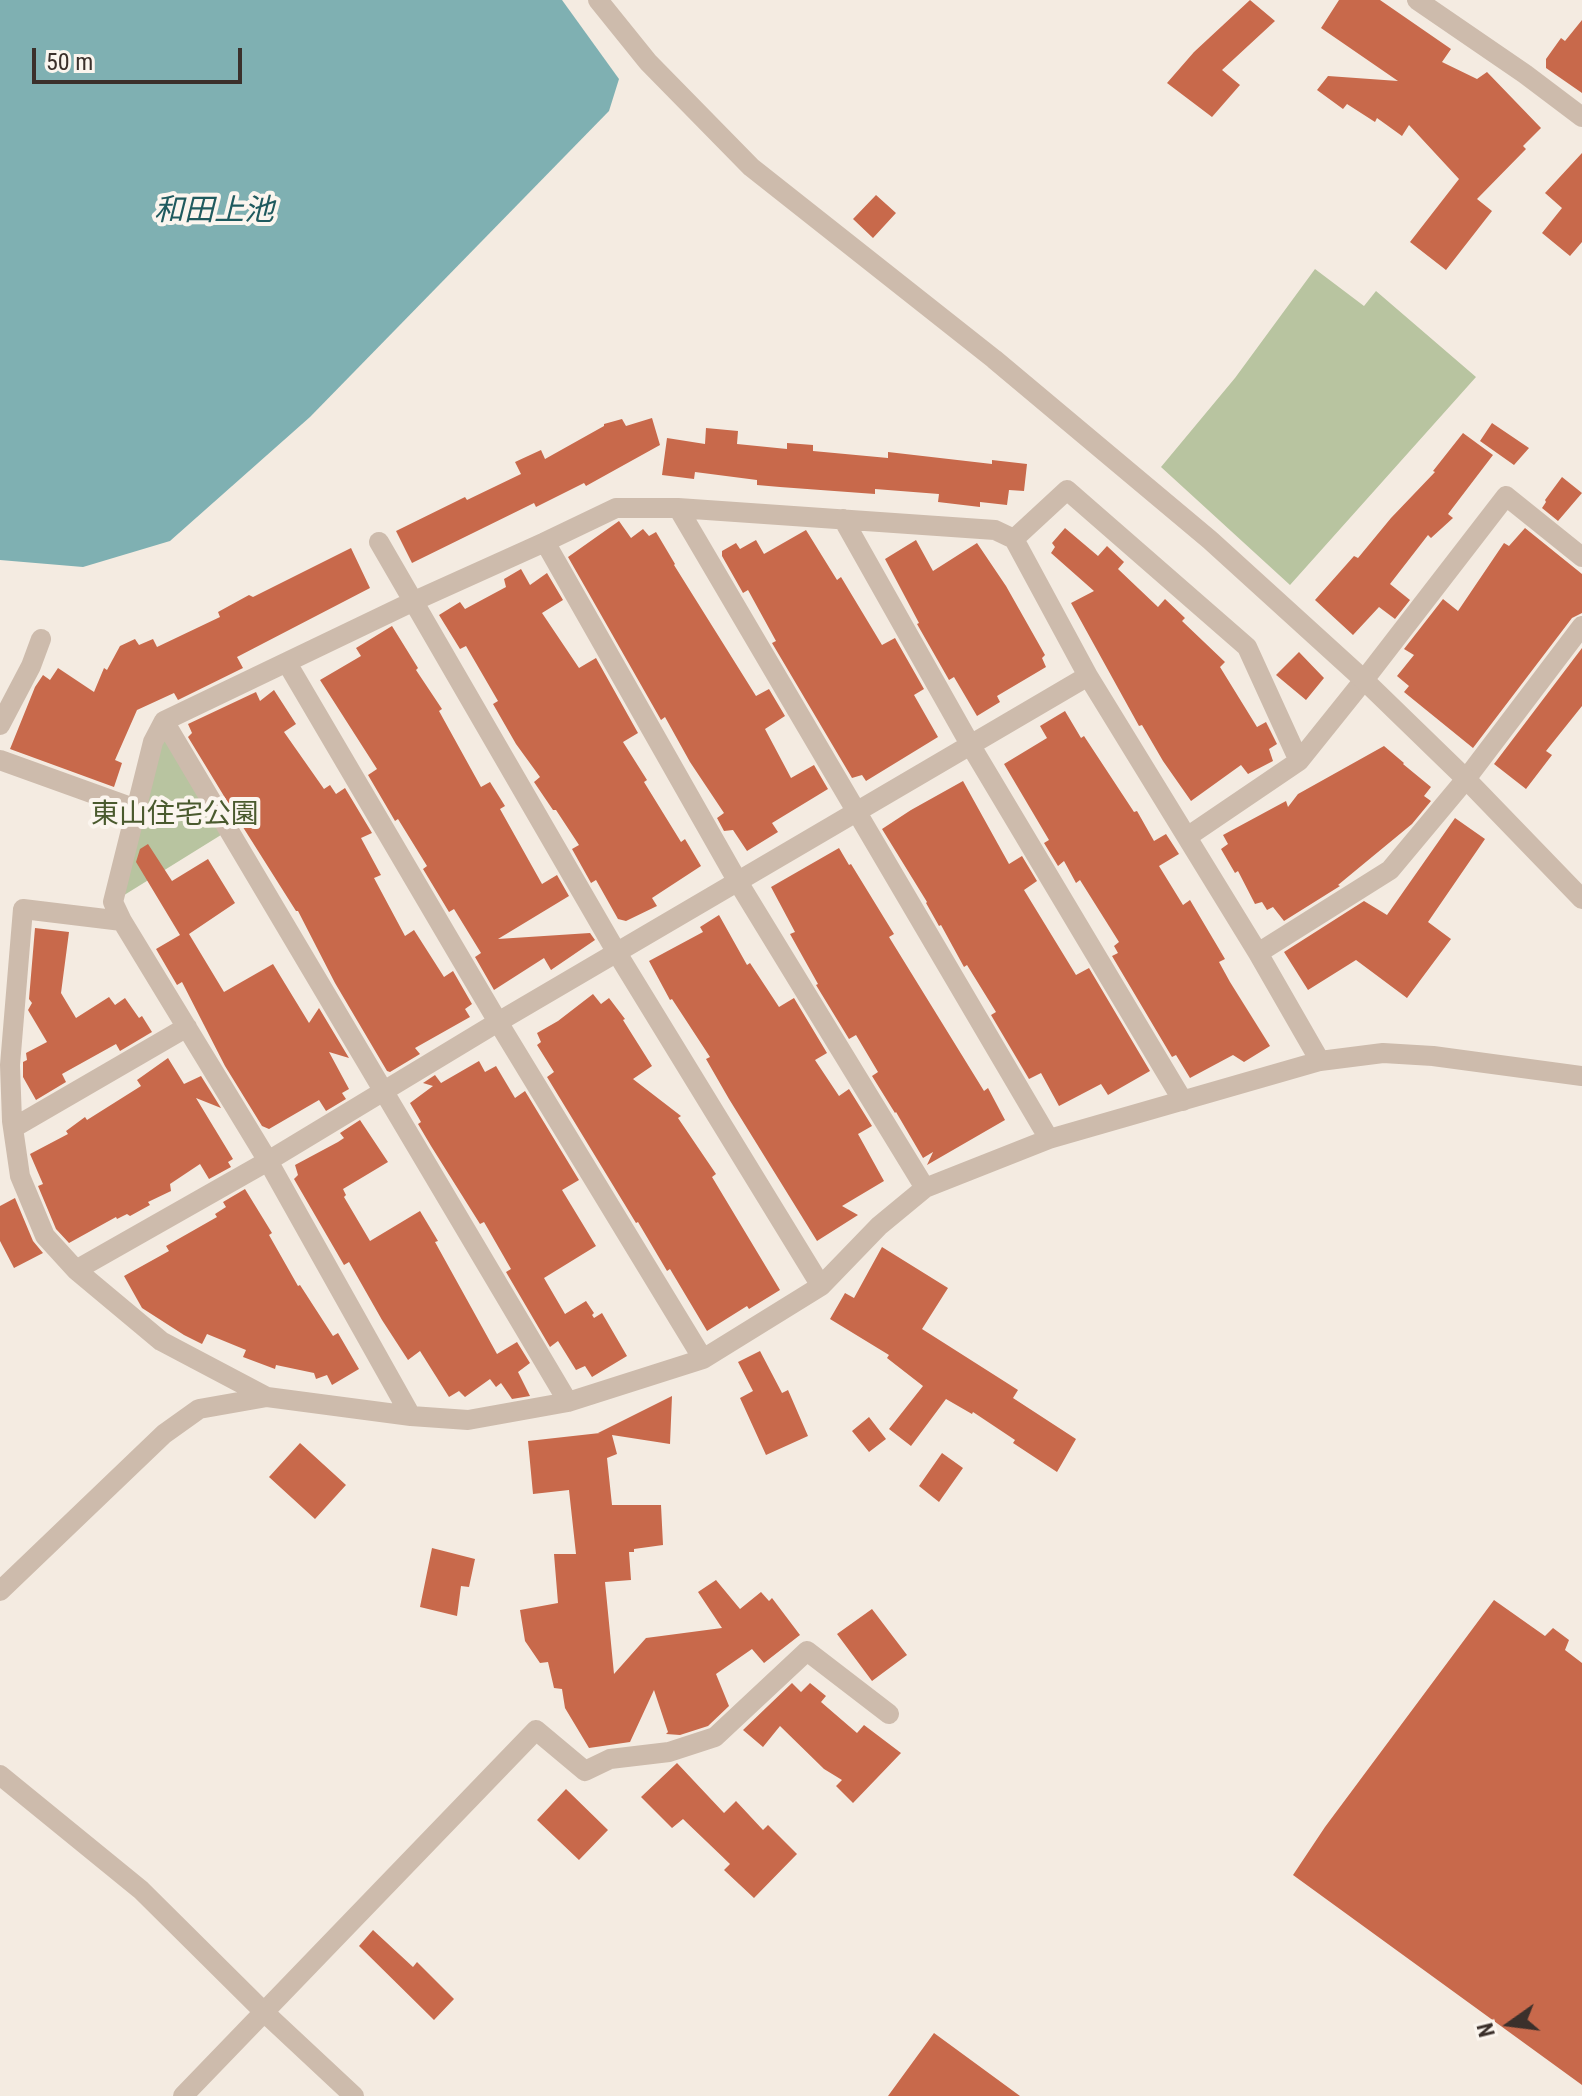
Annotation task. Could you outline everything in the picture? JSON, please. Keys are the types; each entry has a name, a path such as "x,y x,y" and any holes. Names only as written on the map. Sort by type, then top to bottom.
{"street":[{"path":"598,0 648,62 751,167 994,359 1210,540 1364,680 1466,779 1582,899"},
{"path":"1417,0 1580,112"},
{"path":"1014,539 1067,490 1247,647 1299,761"},
{"path":"1187,837 1299,761 1506,496 1582,557"},
{"path":"411,1416 268,1161 113,902 153,742 164,721 616,508 678,508 995,530 1014,539 1088,676 1258,953 1320,1061"},
{"path":"678,508 1049,1139"},
{"path":"843,519 971,746 1183,1101"},
{"path":"379,542 617,953 821,1286"},
{"path":"545,542 738,882 925,1188"},
{"path":"1258,953 1390,870 1466,779 1582,626"},
{"path":"0,725 31,666 41,639"},
{"path":"287,663 498,1022 703,1359"},
{"path":"76,1270 268,1161 498,1022 1088,676"},
{"path":"164,721 568,1402"},
{"path":"0,760 136,809"},
{"path":"122,921 23,909 10,1065 13,1128 20,1176 45,1236 76,1270 161,1341 267,1397"},
{"path":"13,1128 187,1027"},
{"path":"0,1591 164,1434 199,1409 267,1397 411,1416 468,1420 568,1402 703,1359 821,1286 879,1226 925,1188 1049,1139 1320,1061 1383,1053 1582,1076"},
{"path":"183,2096 536,1730 585,1771 610,1759 669,1752 715,1737 807,1651 889,1714"},
{"path":"0,1775 141,1890 354,2096"}],"green space":[{"path":"1315,269 1364,306 1376,291 1476,377 1290,585 1161,467 1235,378"},
{"name":"東山住宅公園","path":"164,721 229,830 113,902"}],"water":[{"name":"和田上池","path":"0,0 562,0 619,79 609,111 310,417 170,541 83,567 0,560"}],"building":[{"path":"1250,0 1275,21 1222,70 1240,85 1212,117 1167,83 1194,52"},
{"path":"1339,0 1380,0 1451,49 1442,62 1477,79 1487,72 1541,128 1523,146 1526,149 1477,199 1492,211 1446,270 1410,242 1459,179 1409,125 1402,136 1377,118 1375,122 1347,104 1343,109 1317,90 1328,76 1398,81 1321,28"},
{"path":"1582,20 1582,93 1546,68 1546,59 1561,38 1565,41"},
{"path":"1582,153 1582,242 1570,256 1542,233 1562,208 1545,193"},
{"path":"876,195 896,213 873,238 853,219"},
{"path":"652,418 660,445 586,486 584,483 536,507 534,503 412,563 396,531 521,474 515,462 541,450 545,459 604,424 622,419 626,426"},
{"path":"1492,423 1529,448 1514,465 1480,441"},
{"path":"706,428 738,431 737,444 787,449 787,443 813,445 813,451 888,458 888,452 992,464 992,460 1027,464 1024,491 1009,490 1007,505 980,502 980,507 938,502 939,494 875,489 875,494 757,485 757,480 695,472 694,479 662,475 667,438 705,444"},
{"path":"1463,433 1493,455 1448,514 1453,518 1431,538 1428,535 1390,584 1410,600 1395,619 1379,607 1353,635 1315,600 1354,556 1358,558 1435,472"},
{"path":"1562,477 1582,493 1558,521 1542,508"},
{"path":"619,521 631,538 643,529 649,536 656,532 756,696 769,689 785,716 765,729 791,778 814,765 828,789 772,823 778,832 747,851 733,830 724,831 717,818 724,813 665,717 661,720 568,557"},
{"path":"1065,528 1098,556 1107,546 1124,562 1118,569 1158,607 1165,599 1185,618 1182,621 1225,662 1220,667 1257,727 1266,722 1277,744 1269,749 1273,761 1248,774 1241,765 1191,801 1142,725 1139,726 1071,603 1094,591 1051,553 1055,547 1052,543"},
{"path":"1525,528 1582,574 1582,613 1572,618 1473,748 1404,692 1409,686 1397,676 1414,655 1404,649 1443,599 1458,611 1504,543 1509,546"},
{"path":"806,530 837,580 841,577 882,645 895,638 924,689 914,695 938,737 866,781 862,775 852,778 772,643 776,641 748,590 743,593 722,556 722,551 736,543 740,549 756,540 764,554"},
{"path":"916,540 933,571 977,543 1006,586 1045,655 1042,658 1046,667 997,696 1000,702 977,716 954,677 949,680 885,559"},
{"path":"351,548 370,588 237,657 243,668 178,700 174,693 137,710 115,760 122,763 114,787 10,749 35,687 43,675 50,680 58,668 94,692 104,668 107,670 120,646 135,639 139,645 153,639 157,647 220,617 218,612 249,595 253,597"},
{"path":"521,569 530,585 547,573 563,600 542,613 579,668 596,658 638,733 623,742 681,842 685,839 701,866 652,898 657,906 626,921 618,919 596,880 591,883 572,849 579,845 534,782 540,777 493,704 498,701 466,646 460,649 439,615 460,602 465,609 506,587 504,579"},
{"path":"392,626 442,709 439,711 481,787 490,782 505,806 500,809 542,884 557,875 569,896 498,939 590,933 595,940 551,970 544,958 494,990 475,957 481,953 454,909 449,912 423,869 427,866 368,775 377,769 320,680 361,656 356,648"},
{"path":"1582,648 1582,706 1546,751 1552,755 1526,789 1494,764"},
{"path":"1299,652 1324,678 1306,700 1276,675"},
{"path":"274,690 296,724 284,732 324,789 330,785 336,794 345,788 372,833 361,838 381,875 374,878 405,936 414,930 444,977 453,971 472,1004 465,1009 470,1017 415,1048 420,1054 390,1072 335,983 298,911 188,737 192,733 188,724 256,692 260,701"},
{"path":"1065,711 1134,812 1137,811 1154,841 1166,834 1179,854 1159,866 1183,905 1190,900 1225,959 1219,962 1270,1046 1244,1062 1233,1055 1190,1078 1176,1055 1172,1057 1112,956 1118,953 1114,946 1119,942 1080,880 1076,883 1064,861 1058,866 1044,843 1049,840 1004,764 1047,738 1040,726"},
{"path":"1384,746 1431,787 1424,796 1431,801 1412,824 1340,886 1284,921 1273,907 1267,910 1262,902 1255,904 1238,871 1235,873 1221,849 1228,844 1223,835 1286,801 1288,807 1298,794"},
{"path":"963,781 1009,864 1022,856 1037,881 1024,890 1076,975 1089,968 1150,1071 1108,1095 1101,1084 1059,1106 1041,1073 1029,1079 991,1015 996,1012 967,965 964,967 882,829"},
{"path":"1455,818 1485,839 1428,922 1451,939 1407,998 1356,960 1308,990 1284,952 1364,901 1387,915"},
{"path":"148,844 172,881 208,859 235,903 189,934 224,992 273,964 309,1023 319,1008 349,1058 329,1052 349,1089 342,1093 346,1099 326,1111 319,1100 269,1129 262,1126 225,1066 182,982 177,985 156,949 180,935 136,862 140,849"},
{"path":"839,848 894,934 889,937 984,1091 988,1088 1005,1120 927,1165 933,1152 923,1158 872,1076 878,1072 856,1035 849,1039 816,985 790,934 795,932 771,887"},
{"path":"719,915 747,965 750,963 779,1007 794,998 827,1053 815,1060 839,1096 849,1089 872,1126 858,1134 884,1181 842,1206 858,1215 817,1241 729,1099 706,1059 710,1057 670,1000 649,961 703,932 700,927"},
{"path":"35,928 69,932 61,993 76,1018 109,997 115,1005 125,998 152,1032 120,1051 116,1044 62,1074 66,1082 36,1100 23,1077 26,1053 47,1042 28,1010 32,1003 29,999"},
{"path":"593,994 601,1004 609,998 625,1019 652,1066 633,1079 681,1116 678,1118 716,1174 712,1177 780,1290 707,1331 670,1269 667,1271 636,1223 547,1077 554,1072 537,1045 541,1042 537,1033"},
{"path":"168,1058 184,1084 201,1076 221,1108 196,1098 233,1159 228,1162 231,1167 209,1179 200,1164 170,1184 171,1191 148,1202 150,1205 130,1216 116,1217 69,1243 56,1229 38,1186 43,1184 30,1154 68,1134 66,1131 85,1117 87,1120 141,1086 137,1080"},
{"path":"479,1061 485,1072 496,1066 515,1098 525,1091 579,1180 562,1190 596,1246 544,1278 565,1314 586,1301 594,1318 602,1313 627,1356 592,1377 585,1366 576,1370 558,1341 550,1347 506,1272 511,1269 484,1222 480,1224 431,1146 410,1103 433,1086 423,1083 435,1075 441,1083"},
{"path":"360,1120 388,1162 343,1189 344,1197 370,1241 420,1211 497,1354 517,1342 530,1363 518,1372 530,1396 512,1399 501,1383 496,1387 490,1379 465,1397 459,1391 449,1397 420,1351 408,1360 349,1262 344,1265 294,1179 298,1175 295,1165 344,1138 340,1133"},
{"path":"245,1189 272,1233 269,1235 298,1286 333,1336 338,1333 359,1369 332,1385 327,1375 316,1379 314,1373 276,1365 275,1369 243,1357 246,1350 207,1334 202,1344 184,1335 142,1308 124,1276 169,1251 166,1246 217,1217 215,1214 226,1207 223,1202"},
{"path":"15,1198 33,1241 43,1253 14,1268 0,1241 0,1206"},
{"path":"882,1247 948,1288 922,1329 1018,1390 1013,1398 1076,1439 1057,1472 973,1412 946,1399 911,1446 889,1429 923,1386 887,1358 889,1355 830,1319 845,1293 854,1298"},
{"path":"760,1351 782,1393 788,1390 808,1436 766,1455 740,1398 753,1391 738,1362"},
{"path":"672,1396 670,1444 612,1435 617,1454 607,1458 612,1505 661,1505 663,1545 629,1552 631,1580 605,1582 614,1674 646,1638 722,1628 698,1592 716,1580 740,1609 761,1592 769,1601 772,1598 800,1635 764,1663 752,1649 716,1674 729,1706 708,1726 680,1735 666,1734 668,1732 654,1690 630,1742 589,1748 565,1708 562,1689 554,1688 548,1662 540,1663 525,1641 520,1610 558,1603 554,1554 576,1554 569,1490 533,1494 528,1441 600,1433"},
{"path":"869,1417 886,1439 869,1452 852,1431"},
{"path":"300,1443 346,1485 315,1519 269,1477"},
{"path":"942,1453 963,1468 939,1502 919,1486"},
{"path":"432,1548 475,1559 469,1587 461,1586 457,1616 420,1607"},
{"path":"1494,1600 1545,1636 1553,1628 1569,1640 1565,1650 1582,1663 1582,2085 1293,1875 1325,1827"},
{"path":"872,1609 907,1655 872,1681 837,1634"},
{"path":"792,1683 801,1692 810,1683 826,1696 821,1702 857,1733 864,1725 901,1753 853,1803 836,1786 842,1780 824,1769 780,1726 763,1747 743,1730"},
{"path":"677,1763 724,1813 736,1801 763,1830 768,1825 797,1854 754,1898 724,1870 730,1864 683,1819 672,1828 641,1797"},
{"path":"566,1789 608,1830 579,1860 537,1820"},
{"path":"373,1930 413,1967 417,1962 454,1999 434,2020 359,1946"},
{"path":"934,2033 1020,2096 888,2096"}]}
